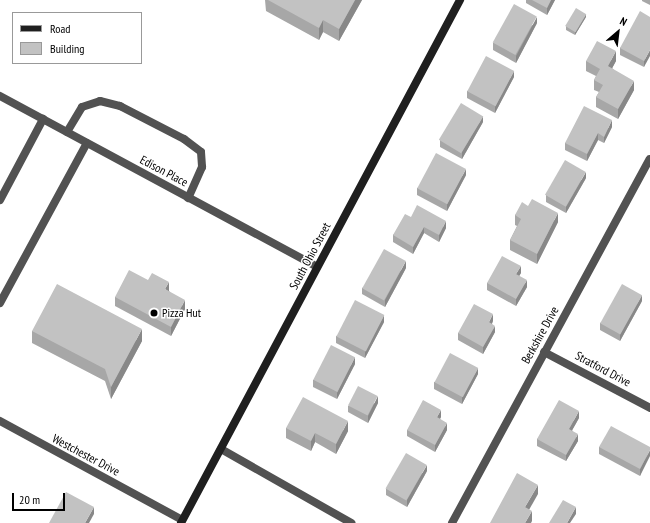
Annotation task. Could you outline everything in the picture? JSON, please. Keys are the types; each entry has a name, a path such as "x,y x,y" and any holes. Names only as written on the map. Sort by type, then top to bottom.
{"main road":[{"name":"South Ohio Street","path":"182,522 460,0"}],"street":[{"name":"Edison Place","path":"0,96 317,268"},
{"path":"67,132 82,106 100,102 120,106 184,139 200,152 202,167 188,198"},
{"path":"0,200 42,119"},
{"path":"0,303 87,143"},
{"name":"Berkshire Drive","path":"452,523 650,159"},
{"name":"Stratford Drive","path":"544,352 650,408"},
{"name":"Westchester Drive","path":"0,422 182,522"},
{"path":"221,449 351,523"}],"building":[{"path":"268,0 355,0 339,29 323,20 319,28"},
{"path":"532,0 551,0 547,8"},
{"path":"514,4 537,17 515,55 493,42"},
{"path":"576,8 586,14 575,32 565,26"},
{"path":"640,11 650,17 650,50 644,61 620,48"},
{"path":"597,41 616,51 608,66 634,81 618,109 596,97 603,85 594,80 600,69 586,61"},
{"path":"486,56 514,71 495,106 467,91"},
{"path":"461,103 483,116 461,153 439,140"},
{"path":"584,106 612,120 604,137 598,133 587,154 565,143"},
{"path":"436,153 466,169 447,204 417,188"},
{"path":"565,160 586,172 566,207 545,195"},
{"path":"532,199 558,213 537,254 510,240 521,219 515,215 522,202 528,206"},
{"path":"417,205 446,221 439,235 424,227 413,247 393,235 405,214 411,217"},
{"path":"384,249 406,261 384,300 362,288"},
{"path":"502,256 521,266 516,274 527,280 516,299 487,283"},
{"path":"129,270 148,280 152,273 169,282 165,289 185,300 171,327 115,297"},
{"path":"57,284 142,329 111,387 105,369 32,331"},
{"path":"622,284 642,295 620,335 600,323"},
{"path":"355,300 384,315 366,352 336,337"},
{"path":"474,304 493,314 489,322 495,326 483,347 458,333"},
{"path":"331,345 355,357 337,392 313,380"},
{"path":"450,353 478,368 463,397 435,382"},
{"path":"358,386 378,396 368,416 348,406"},
{"path":"303,397 348,421 336,444 315,433 311,441 286,428"},
{"path":"423,400 441,410 437,417 447,423 435,445 407,430"},
{"path":"559,400 579,411 569,429 578,434 566,455 537,439"},
{"path":"611,426 650,447 650,450 640,469 599,447"},
{"path":"406,453 427,465 406,501 386,489"},
{"path":"517,473 538,485 525,507 532,511 525,523 490,523"},
{"path":"66,492 94,507 85,523 49,523"},
{"path":"563,500 576,507 567,523 549,523"}],"place":[{"name":"Pizza Hut","path":"154,313"}]}
